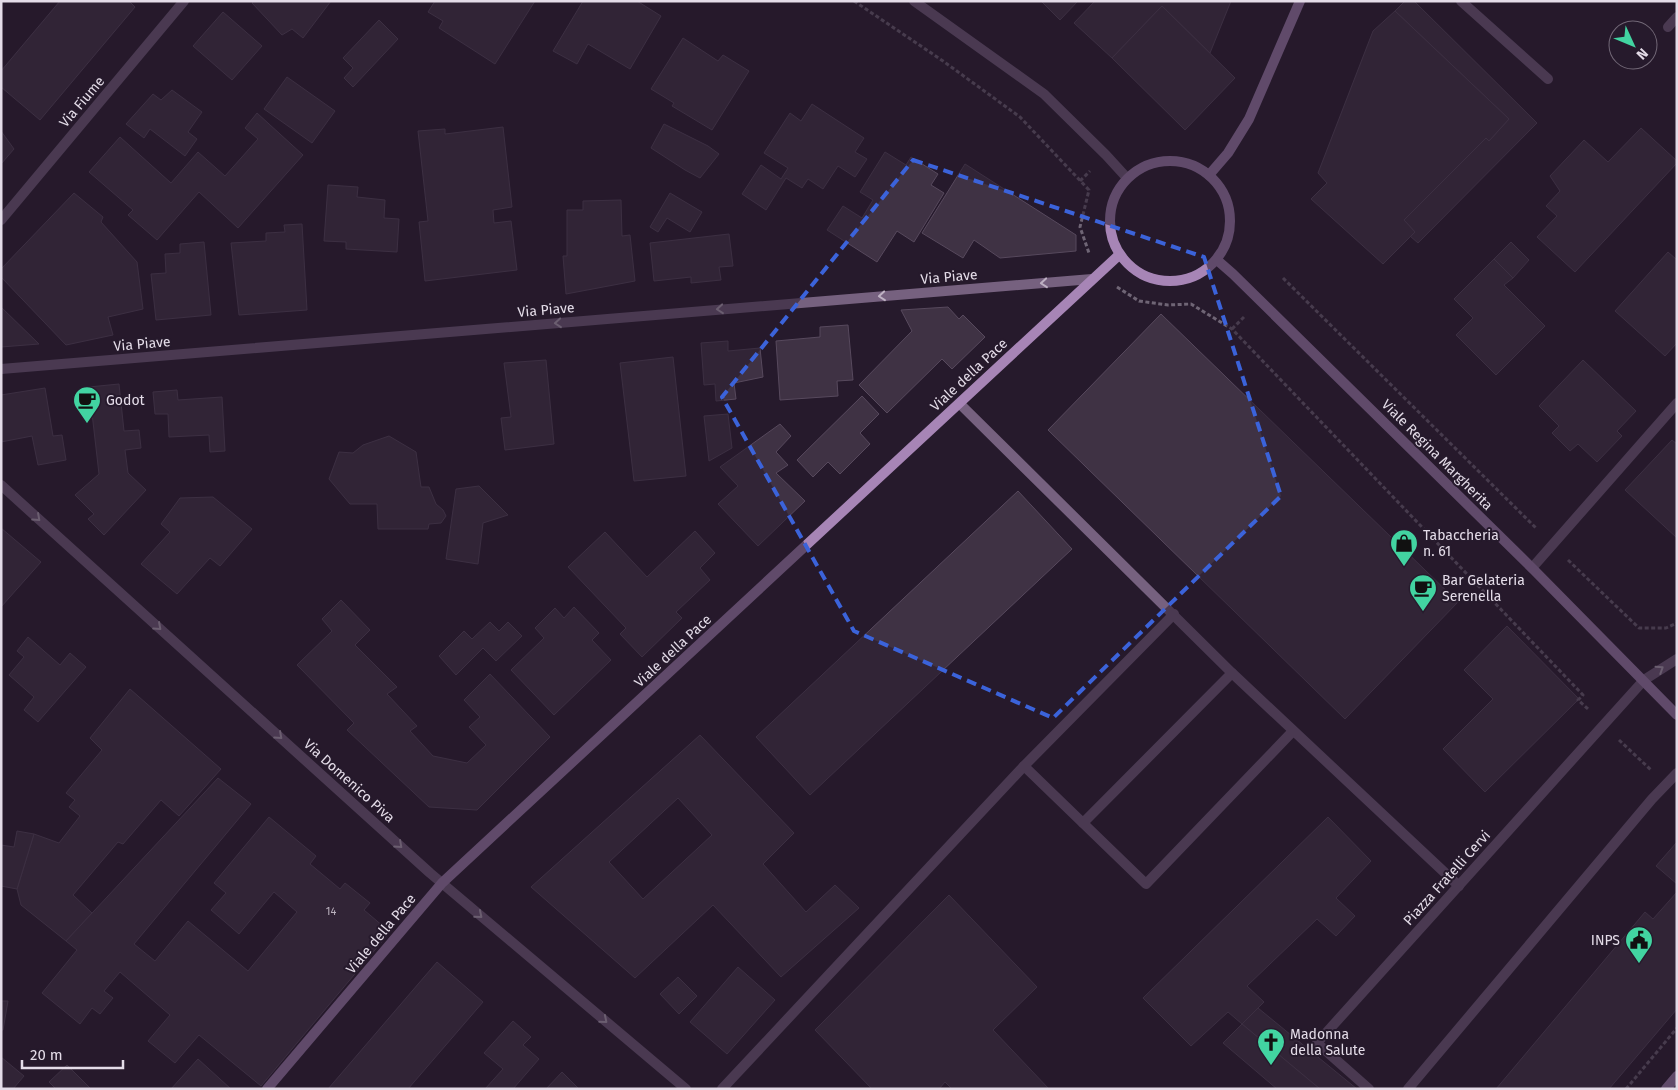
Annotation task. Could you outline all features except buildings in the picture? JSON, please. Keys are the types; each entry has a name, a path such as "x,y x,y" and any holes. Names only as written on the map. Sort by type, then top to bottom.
{"street":[{"name":"Via Fiume","path":"1,220 184,1"},
{"path":"914,1 1044,94 1128,178"},
{"path":"1209,175 1228,153 1250,119 1300,1"},
{"path":"1461,1 1548,79"},
{"path":"1668,27 1677,17"},
{"path":"1159,162 1176,162 1193,166 1209,175 1221,189 1228,206 1230,225 1226,243 1217,260 1202,272 1186,280 1166,282 1148,278 1132,269 1119,254 1111,236 1110,215 1116,196 1128,178 1142,168 1159,162"},
{"name":"Viale della Pace","path":"267,1089 442,883 960,404 1119,254"},
{"name":"Viale Regina Margherita","path":"1217,260 1234,274 1532,568 1677,715"},
{"name":"Via Piave","path":"1,369 1092,279"},
{"path":"1532,568 1677,403"},
{"path":"960,404 1232,673 1460,886"},
{"name":"Via Domenico Piva","path":"1,485 442,883 686,1089"},
{"path":"722,1089 1024,766 1174,614"},
{"name":"Piazza Fratelli Cervi","path":"1369,1089 1317,1043 1644,680 1677,659"},
{"path":"1083,823 1232,673"},
{"path":"1024,766 1146,884 1293,731"},
{"path":"1408,1089 1652,799 1677,773"},
{"path":"1666,1089 1677,1076"}],"path":[{"path":"854,1 943,61 1020,117 1089,190 1080,227"},
{"path":"1283,278 1552,545 1639,628 1666,628 1677,623"},
{"path":"1139,302 1168,305 1191,304 1232,329 1583,695 1578,700 1666,784"},
{"path":"1626,1089 1677,1028"}],"highlighted area":[{"path":"913,160 1204,257 1281,496 1053,718 854,631 722,397"}],"place":[{"name":"Godot","path":"87,424"},
{"name":"Tabaccheria n. 61","path":"1404,567"},
{"name":"Bar Gelateria Serenella","path":"1423,612"},
{"name":"INPS","path":"1639,964"},
{"name":"Madonna della Salute","path":"1271,1066"}]}
